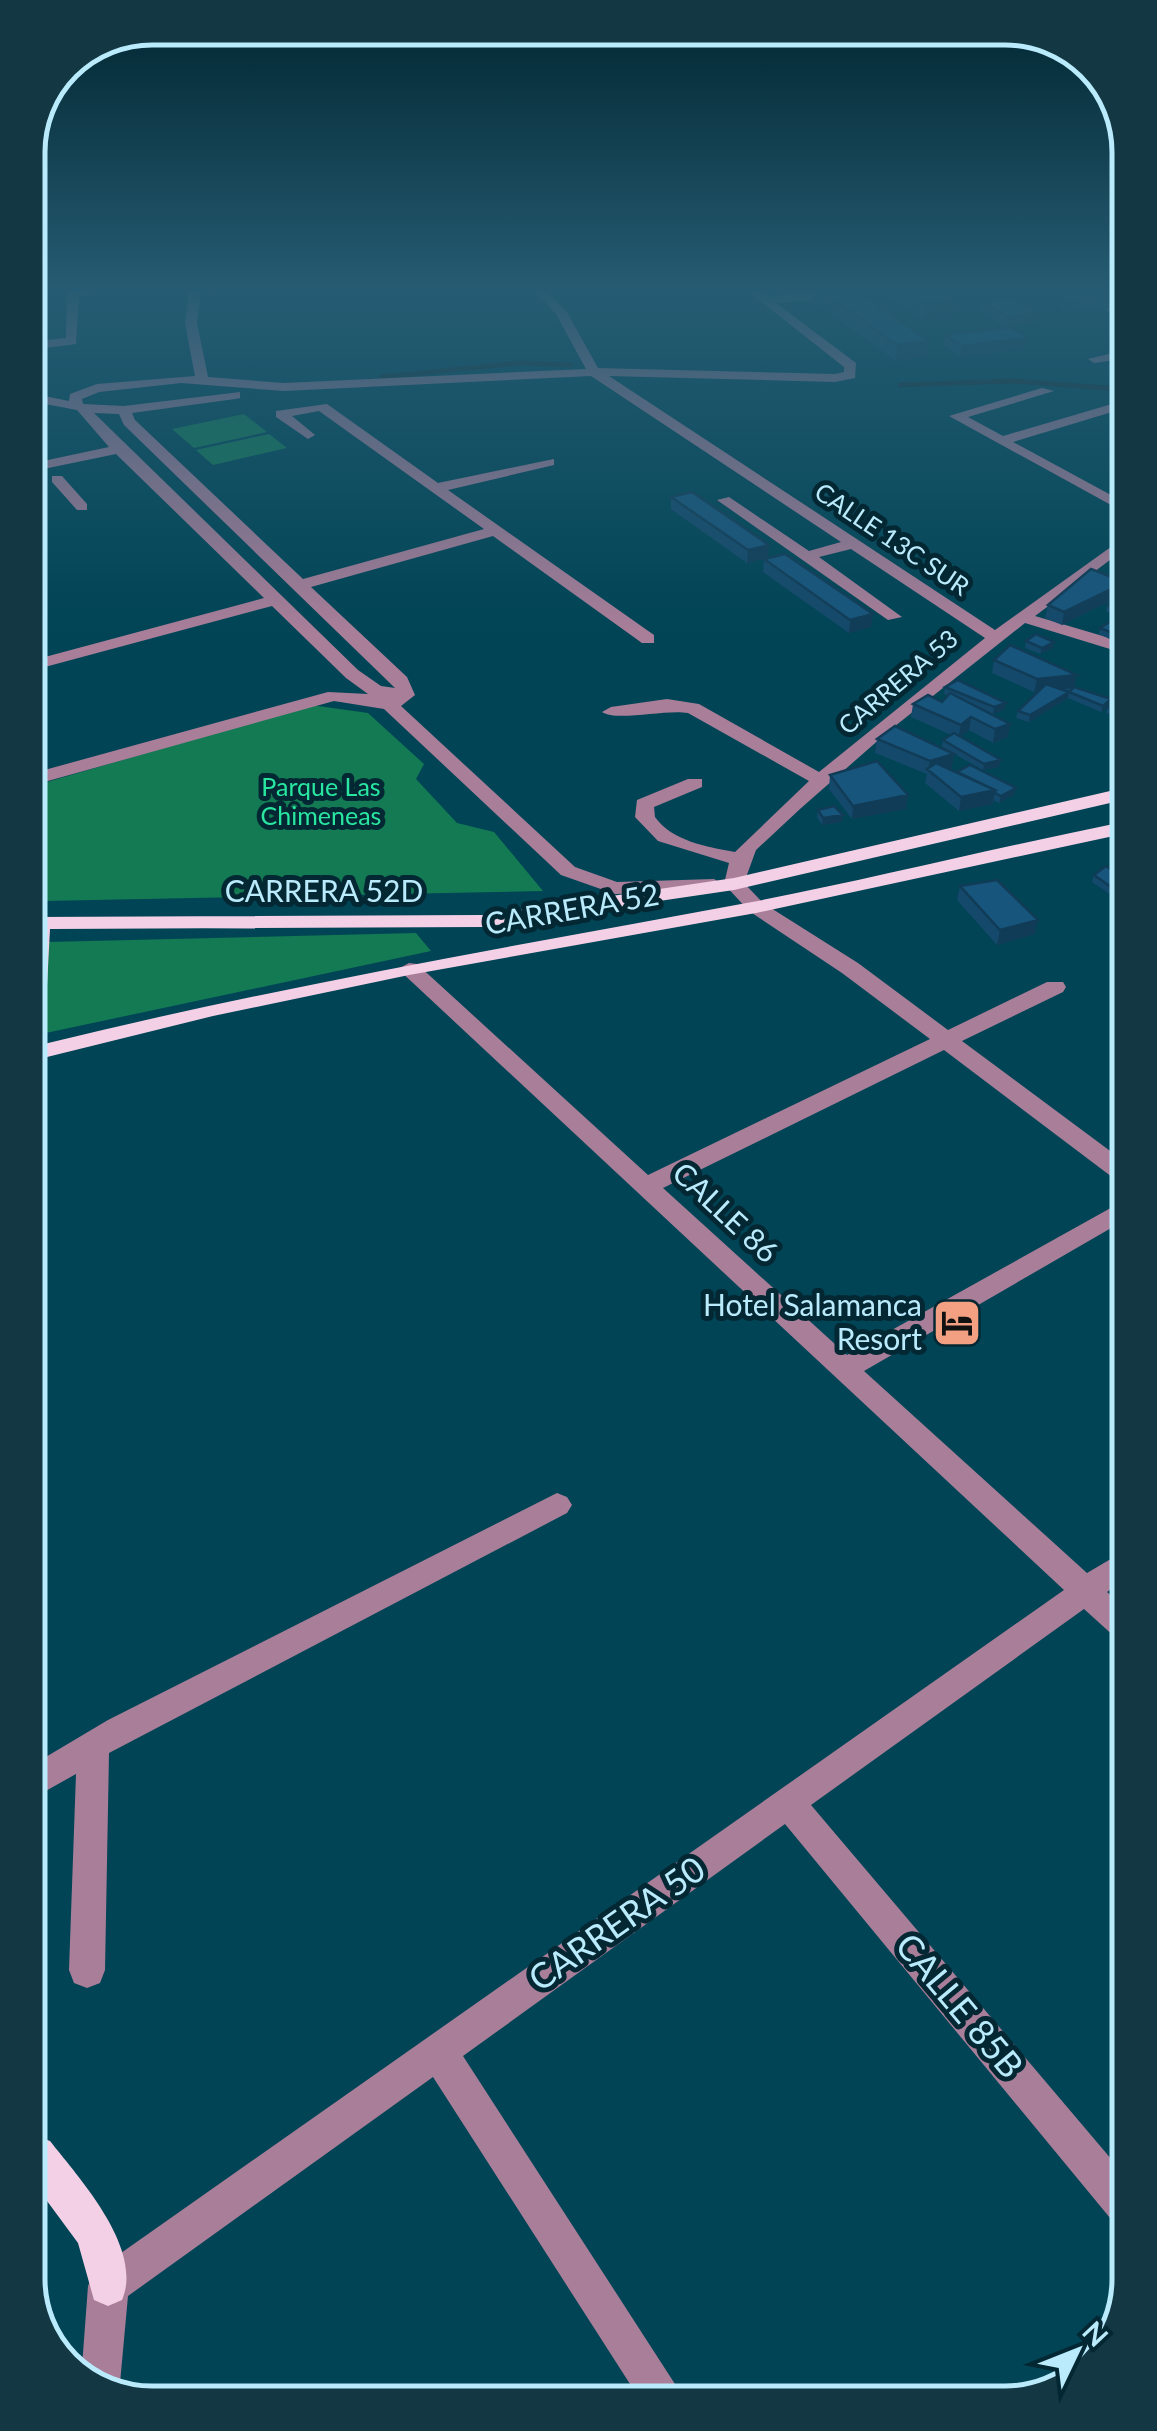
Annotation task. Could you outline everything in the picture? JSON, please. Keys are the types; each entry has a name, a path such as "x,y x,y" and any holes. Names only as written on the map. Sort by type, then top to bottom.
{"main road":[{"path":"734,884 1112,797"},
{"name":"CARRERA 52","path":"45,1053 213,1009 409,969 756,907 1112,830"},
{"name":"CARRERA 52D","path":"45,923 484,922 734,884"},
{"path":"45,2166 92,2226 103,2248 108,2286"}],"street":[{"path":"79,406 124,410 138,405"},
{"name":"CALLE 13C SUR","path":"644,405 993,636"},
{"path":"991,405 956,416 1112,502"},
{"path":"79,406 118,449 352,674 398,700 568,871 615,888 734,884 756,907 850,968 1112,1164"},
{"path":"308,435 281,414 318,406 648,640"},
{"path":"124,410 129,422 401,681 398,700"},
{"path":"1001,441 1112,410"},
{"path":"45,465 118,449"},
{"path":"436,488 549,462"},
{"path":"57,479 82,508"},
{"path":"724,500 894,617"},
{"path":"303,584 498,530"},
{"path":"806,556 853,544"},
{"name":"CARRERA 53","path":"734,884 740,859 748,846 820,780 993,636 1112,551"},
{"path":"1086,570 1104,578"},
{"path":"45,662 276,600"},
{"path":"1021,616 1112,645"},
{"path":"334,696 350,684 352,674"},
{"path":"45,776 334,696 398,700"},
{"path":"611,712 667,704 693,708 820,780"},
{"path":"695,783 651,799 644,804 644,818 654,830 691,850 740,859"},
{"name":"CALLE 86","path":"409,969 1112,1615"},
{"path":"648,1185 1055,987"},
{"path":"845,1370 1112,1216"},
{"path":"45,1775 94,1745 557,1505"},
{"name":"CARRERA 50","path":"108,2286 1112,1572"},
{"path":"86,1970 94,1745"},
{"name":"CALLE 85B","path":"788,1802 1112,2190"},
{"path":"438,2052 655,2386"},
{"path":"102,2373 108,2286"}],"green space":[{"path":"244,414 267,432 194,448 172,429"},
{"path":"269,434 287,448 213,465 196,450"},
{"name":"Parque Las Chimeneas","path":"311,705 368,713 424,764 416,779 457,823 494,832 543,891 45,901 45,783"},
{"path":"416,933 431,951 45,1033 47,942"}],"building":[{"path":"692,492 769,545 748,550 671,497"},
{"path":"785,554 873,614 850,620 764,559"},
{"path":"1091,569 1112,577 1112,589 1064,612 1048,605"},
{"path":"1112,620 1112,633 1100,628"},
{"path":"1036,634 1054,642 1042,648 1026,641"},
{"path":"1010,645 1077,675 1037,679 994,660"},
{"path":"958,680 1006,703 994,707 945,687"},
{"path":"1046,684 1069,692 1030,715 1018,711"},
{"path":"1074,687 1111,699 1103,706 1069,692"},
{"path":"950,693 1010,724 995,729 971,717 961,725 913,704 928,695 942,702"},
{"path":"895,726 954,754 930,761 877,739"},
{"path":"954,733 1001,760 984,764 943,740"},
{"path":"877,761 908,795 853,806 830,775"},
{"path":"936,763 995,790 961,797 927,769"},
{"path":"970,765 1016,788 1001,796 957,772"},
{"path":"834,806 843,815 823,818 818,810"},
{"path":"1106,866 1112,870 1112,888 1094,875"},
{"path":"997,880 1038,920 1000,930 960,886"}],"place":[{"name":"Hotel Salamanca Resort","path":"957,1323"}]}
